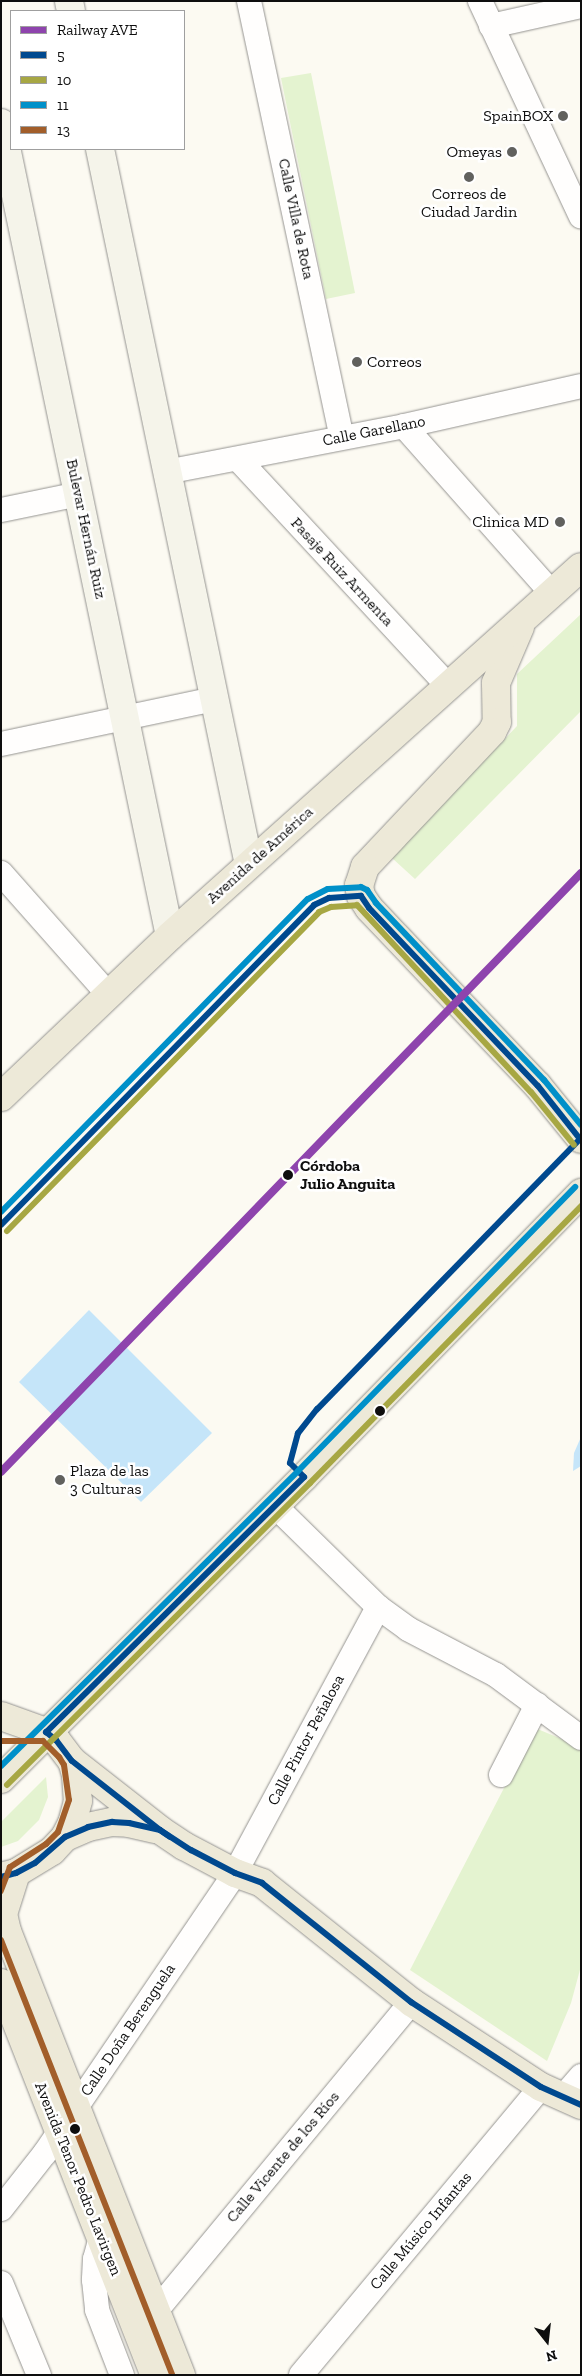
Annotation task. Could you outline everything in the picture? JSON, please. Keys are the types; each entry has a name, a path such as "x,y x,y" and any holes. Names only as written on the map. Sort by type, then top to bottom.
{"main road":[{"name":"Avenida de América","path":"1,1097 170,936 447,685 581,567"},
{"name":"Avenida de América","path":"524,619 496,683 497,722 492,732 364,866 359,885 361,896 369,908 538,1086 581,1139"},
{"path":"1,1778 275,1506 581,1193"},
{"path":"1,1716 46,1732 56,1740 72,1761 160,1830 191,1850 235,1873 262,1883 411,2002 561,2096"},
{"path":"1,1732 46,1732"},
{"path":"9,1875 52,1851 65,1837 72,1823 78,1800 76,1775 72,1761"},
{"path":"65,1837 88,1827 112,1822 129,1822 160,1830"},
{"name":"Avenida Tenor Pedro Lavirgen","path":"9,1875 3,1914 7,1931 181,2375"},
{"name":"Avenida Tenor Pedro Lavirgen","path":"1,1983 58,2133 155,2375"}],"street":[{"name":"Calle Villa de Rota","path":"249,1 342,437"},
{"path":"480,1 581,217"},
{"path":"491,26 581,6"},
{"name":"Bulevar Hernán Ruiz","path":"1,123 170,936"},
{"path":"100,150 248,865"},
{"name":"Calle Garellano","path":"166,472 404,426 581,386"},
{"path":"404,426 552,594"},
{"name":"Pasaje Ruiz Armenta","path":"238,459 447,685"},
{"path":"1,510 78,494"},
{"path":"1,744 214,699"},
{"path":"1,873 109,995"},
{"path":"275,1506 378,1607 408,1629 496,1675 581,1738"},
{"name":"Calle Pintor Peñalosa","path":"235,1873 378,1607"},
{"path":"501,1775 536,1705"},
{"name":"Calle Doña Berenguela","path":"1,2209 58,2133 235,1873"},
{"name":"Calle Vicente de los Ríos","path":"155,2312 411,2002"},
{"name":"Calle Músico Infantas","path":"301,2375 581,2076"},
{"path":"101,2238 94,2259 97,2310 122,2375"},
{"path":"1,2283 39,2375"}],"green space":[{"path":"311,73 355,293 326,299 281,78"},
{"path":"581,614 581,711 415,879 392,858 517,726 517,674"},
{"path":"535,1728 581,1747 581,1966 571,2003 547,2061 410,1970"},
{"path":"46,1777 48,1797 39,1820 18,1841 1,1847 1,1822"}],"water":[{"path":"89,1310 212,1433 141,1502 19,1382"},
{"path":"581,1437 581,1466 573,1471 574,1453"}],"rail line":[{"name":"AVE","path":"1,1472 581,873"}],"transit line":[{"name":"11","path":"1,1212 308,899 328,889 361,887 367,890 376,903 544,1080 581,1125"},
{"name":"5","path":"1,1225 314,905 329,898 361,896 369,908 538,1086 580,1139 317,1409 298,1433 290,1463 304,1477 46,1732 56,1740 72,1761 160,1830 191,1850 235,1873 262,1883 411,2002 541,2087 581,2105"},
{"name":"10","path":"7,1231 319,912 331,907 357,905 531,1092 574,1145"},
{"name":"11","path":"1,1766 298,1471 575,1187"},
{"name":"10","path":"7,1785 310,1483 581,1206"},
{"name":"13","path":"1,1741 43,1741 59,1757 64,1765 69,1800 58,1832 46,1844 10,1867 1,1891"},
{"name":"5","path":"1,1877 16,1873 35,1863 65,1837 88,1827 112,1822 129,1823 160,1830 170,1837"},
{"name":"13","path":"1,1940 172,2375"}],"place":[{"name":"SpainBOX","path":"563,116"},
{"name":"Omeyas","path":"512,152"},
{"name":"Correos de Ciudad Jardin","path":"469,177"},
{"name":"Correos","path":"357,362"},
{"name":"Clinica MD","path":"560,522"},
{"name":"Córdoba Julio Anguita","path":"288,1175"},
{"name":"Plaza de las 3 Culturas","path":"60,1480"}]}
